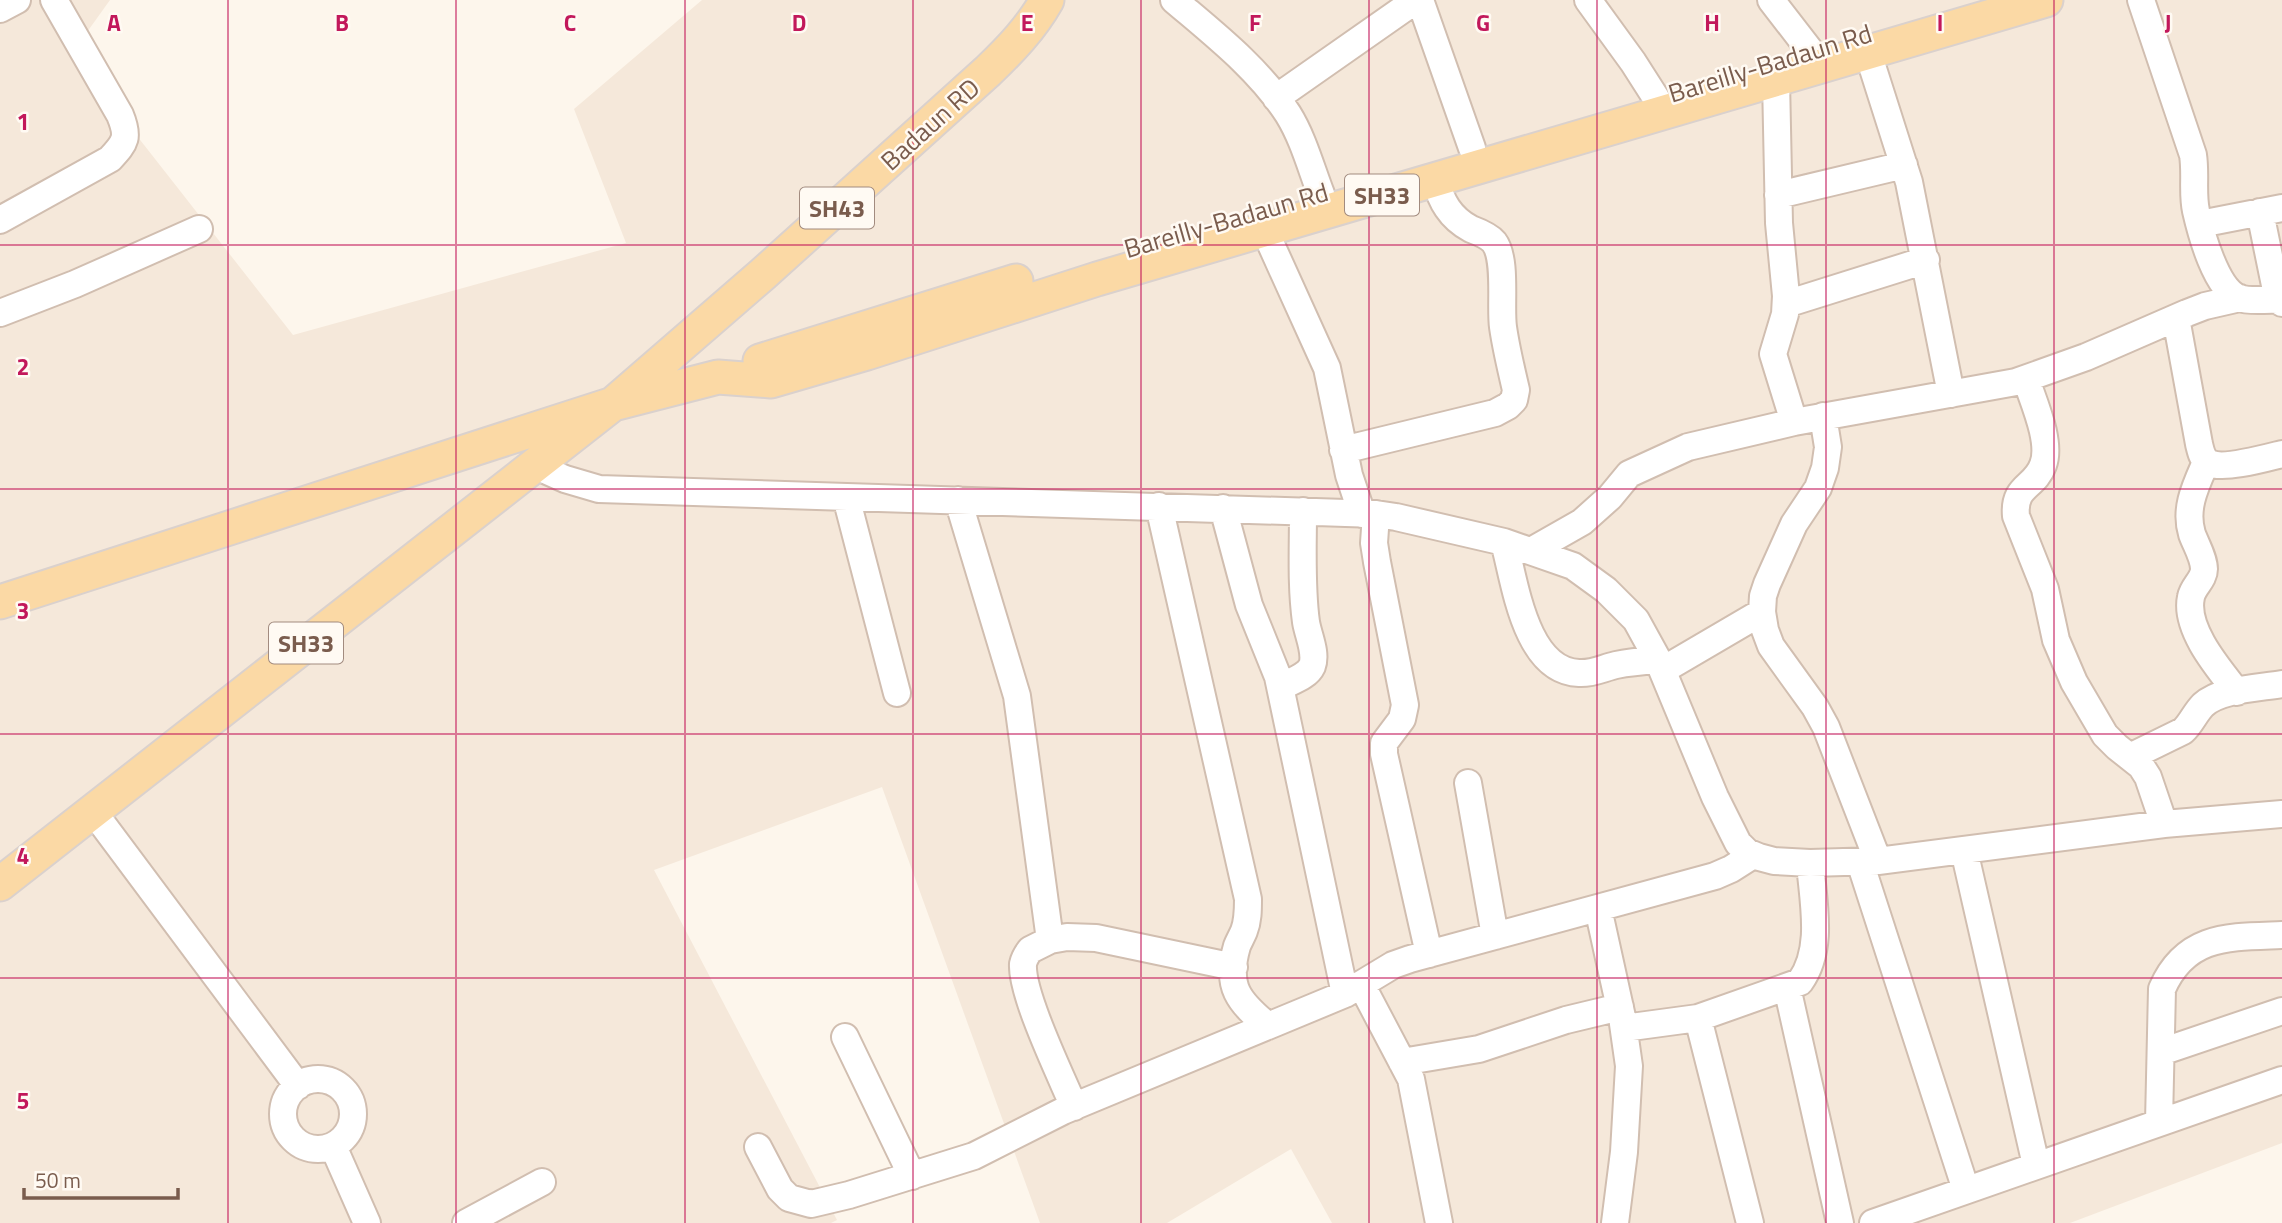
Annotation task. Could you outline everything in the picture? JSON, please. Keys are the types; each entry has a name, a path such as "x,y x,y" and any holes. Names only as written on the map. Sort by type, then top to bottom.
{"main road":[{"name":"Badaun RD","path":"613,404 763,274 988,71 1014,46 1047,0"},
{"name":"Bareilly-Badaun Rd","path":"719,377 764,359 1076,262 1321,194 1472,148 1816,58 1977,0"},
{"name":"SH33","path":"3,594 613,404 719,377 771,381 1264,229 1776,80 1816,58 1867,53 2046,0"},
{"name":"SH33","path":"0,884 613,404"}],"street":[{"path":"0,9 17,0"},
{"path":"0,220 110,159 124,145 126,130 120,115 54,0"},
{"path":"1174,0 1234,53 1276,98 1297,131 1321,194"},
{"path":"1276,98 1418,0 1472,148"},
{"path":"1588,0 1656,99"},
{"path":"1771,0 1816,58"},
{"path":"2141,0 2193,155 2195,209 2212,262 2229,291 2240,298"},
{"path":"1867,53 1903,165 1926,260 1951,394"},
{"path":"1776,80 1778,195 1786,304 1773,354 1794,422"},
{"path":"1778,195 1903,165"},
{"path":"1343,450 1495,413 1508,407 1514,400 1516,390 1503,326 1502,275 1495,243 1461,223 1447,209 1439,195 1435,179"},
{"path":"1531,551 1582,522 1629,474 1688,447 1823,416 2026,379 2087,357 2205,306 2240,298 2280,302 2271,210 2200,224"},
{"path":"0,313 75,284 199,229"},
{"path":"1264,229 1327,368 1343,450 1369,514 1405,705 1402,719 1384,743 1384,754 1429,954"},
{"path":"1786,304 1926,260"},
{"path":"2176,318 2199,444 2206,462 2224,465 2282,454"},
{"path":"2026,379 2043,430 2046,450 2043,465 2035,478 2019,494 2015,506 2016,516 2045,589 2056,640 2074,682 2105,735 2141,766 2148,777 2164,824"},
{"path":"1823,416 1828,447 1825,468 1818,488 1794,524 1766,584 1762,612 1765,630 1771,646 1815,707 1826,727 1869,861 1966,1190"},
{"path":"2206,462 2190,502 2191,530 2204,566 2203,577 2194,587 2190,598 2191,611 2204,649 2237,691"},
{"path":"536,466 565,480 599,489 1369,514 1409,520 1504,542 1573,566 1606,590 1636,620 1661,665 1719,806 1738,843 1753,855 1774,861 1869,861 2164,824 2282,814"},
{"path":"846,497 897,693"},
{"path":"958,500 1017,695 1049,940"},
{"path":"1159,506 1248,899 1246,929 1237,946 1235,988 1241,1002 1268,1026"},
{"path":"1223,508 1249,605 1281,687 1353,989 1402,1062 1415,1092 1439,1223"},
{"path":"1281,687 1307,673 1314,656 1306,620 1303,512"},
{"path":"1504,542 1528,628 1545,657 1565,671 1587,673 1616,665 1661,665 1762,612"},
{"path":"2130,757 2183,731 2201,707 2212,698 2282,684"},
{"path":"1468,783 1495,936"},
{"path":"92,810 298,1086"},
{"path":"1964,850 2036,1165"},
{"path":"758,1147 780,1189 789,1198 811,1204 839,1198 974,1156 1074,1107 1353,989 1393,965 1715,876 1753,855"},
{"path":"1402,1062 1479,1049 1566,1020 1698,1018 1800,982 1812,959 1815,941 1810,863"},
{"path":"1598,908 1622,1018 1629,1066 1627,1114 1615,1223"},
{"path":"2159,1122 2162,989 2169,973 2179,960 2205,944 2230,938 2282,935"},
{"path":"1074,1107 1038,1022 1023,966 1030,950 1049,940 1068,937 1096,938 1234,967"},
{"path":"1787,987 1840,1223"},
{"path":"2161,1052 2282,1011"},
{"path":"1698,1018 1750,1223"},
{"path":"845,1037 912,1176"},
{"path":"310,1080 332,1082 349,1098 352,1120 349,1130 333,1146 311,1149 291,1137 285,1126 285,1102 291,1092 310,1080"},
{"path":"1873,1223 2282,1080"},
{"path":"333,1146 358,1220"},
{"path":"466,1223 542,1182"}],"shaded area":[{"path":"0,0 110,0 72,53 293,335 626,243 574,109 702,0 2282,0 2282,1143 2070,1223 1332,1223 1291,1149 1167,1223 1040,1223 882,787 654,870 837,1220 831,1223 0,1223"}]}
